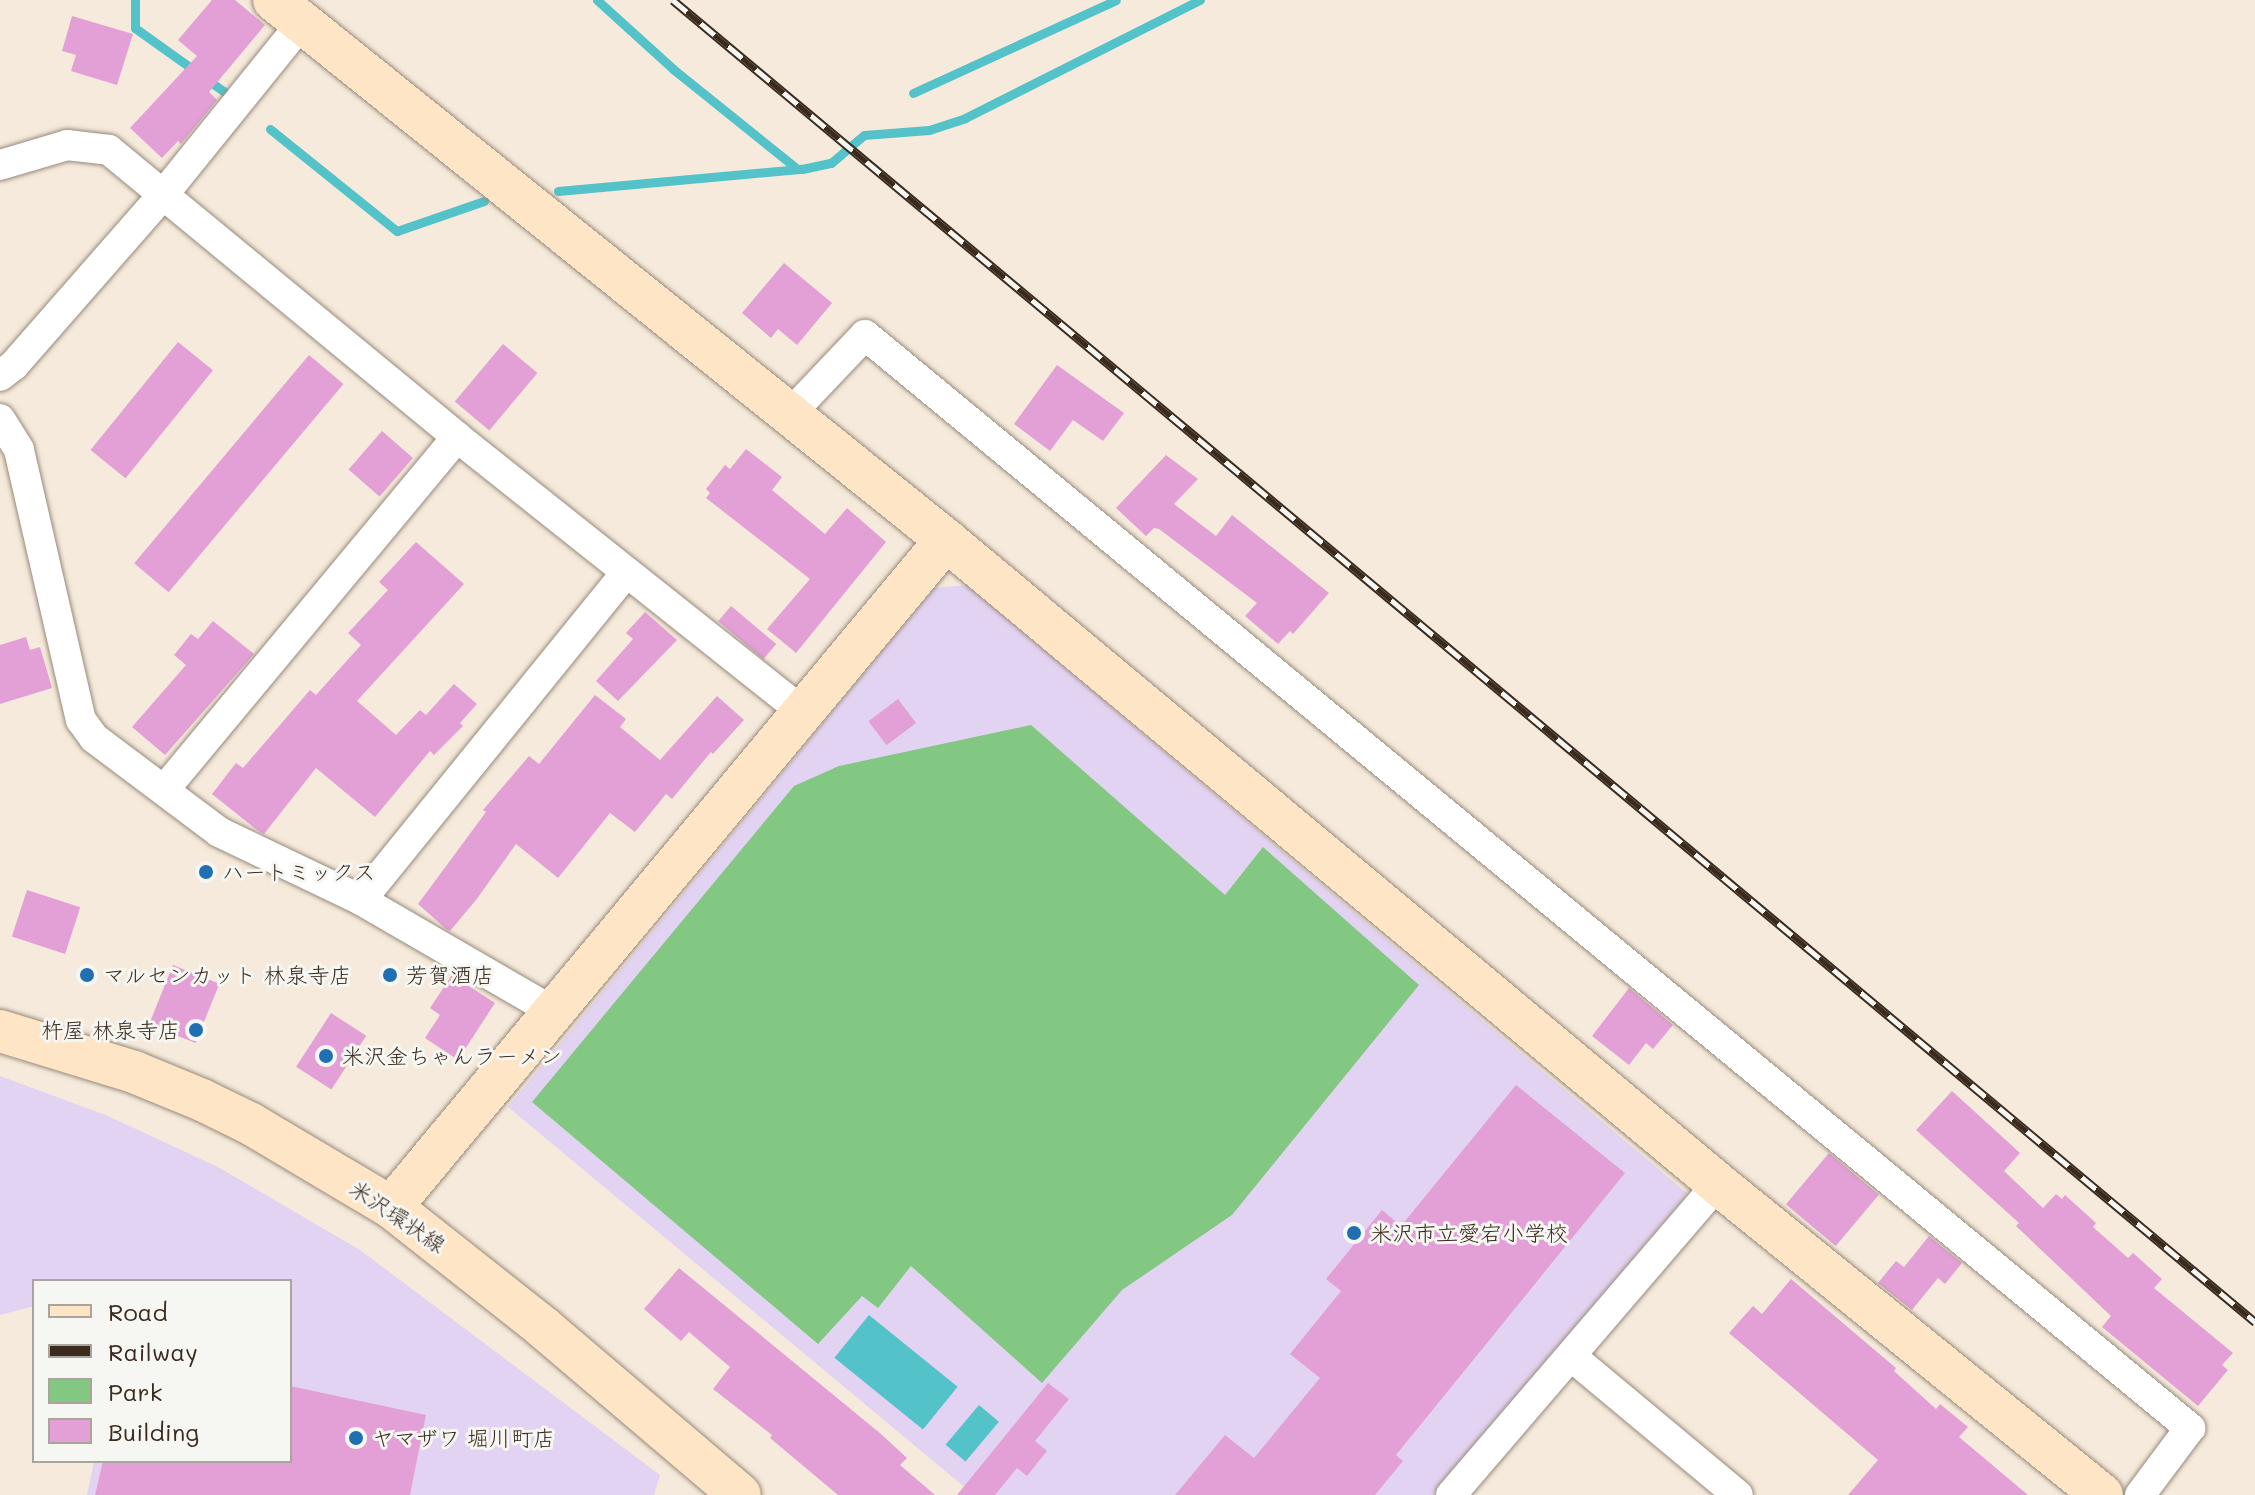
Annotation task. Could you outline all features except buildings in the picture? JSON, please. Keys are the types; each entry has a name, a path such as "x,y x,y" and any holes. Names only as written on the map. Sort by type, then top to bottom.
{"street":[{"path":"0,376 14,365 163,195 288,12 946,540 1718,1184 2102,1495"},
{"path":"0,165 67,145 109,150 457,437 803,712"},
{"path":"789,415 865,335 2190,1428 2140,1495"},
{"path":"0,419 19,450 81,720 94,738 237,842 361,900 554,1012"},
{"path":"164,790 457,437"},
{"path":"391,1207 946,540"},
{"path":"361,900 626,573"},
{"name":"米沢環状線","path":"0,1031 134,1072 202,1100 251,1124 391,1207 544,1328 740,1495"},
{"path":"1451,1495 1718,1184"},
{"path":"1571,1356 1738,1495"}],"shaded area":[{"name":"米沢市立愛宕小学校","path":"967,585 1688,1194 1433,1495 974,1495 508,1107 934,588"},
{"path":"0,1076 108,1116 218,1167 360,1250 660,1475 654,1495 87,1495 94,1463 292,1463 292,1279 32,1279 32,1307 0,1315"}],"green space":[{"path":"1031,725 1225,895 1263,847 1419,985 1232,1215 1122,1290 1042,1383 911,1266 878,1308 862,1296 818,1344 532,1102 794,786 839,766"}],"water":[{"path":"869,1315 958,1387 923,1429 834,1358"},
{"path":"979,1405 999,1422 965,1462 946,1445"}],"waterway":[{"path":"135,0 135,28 226,93"},
{"path":"597,0 673,69 795,167"},
{"path":"913,93 1116,0"},
{"path":"558,191 802,169 831,163 864,135 929,130 965,118 1200,0"},
{"path":"270,129 397,231 484,201"}],"railway":[{"path":"673,0 2255,1322"}],"place":[{"name":"ハートミックス","path":"206,872"},
{"name":"マルセンカット 林泉寺店","path":"87,975"},
{"name":"芳賀酒店","path":"390,975"},
{"name":"杵屋 林泉寺店","path":"196,1030"},
{"name":"米沢金ちゃんラーメン","path":"326,1056"},
{"name":"米沢市立愛宕小学校","path":"1354,1233"},
{"name":"ヤマザワ 堀川町店","path":"356,1438"}]}
